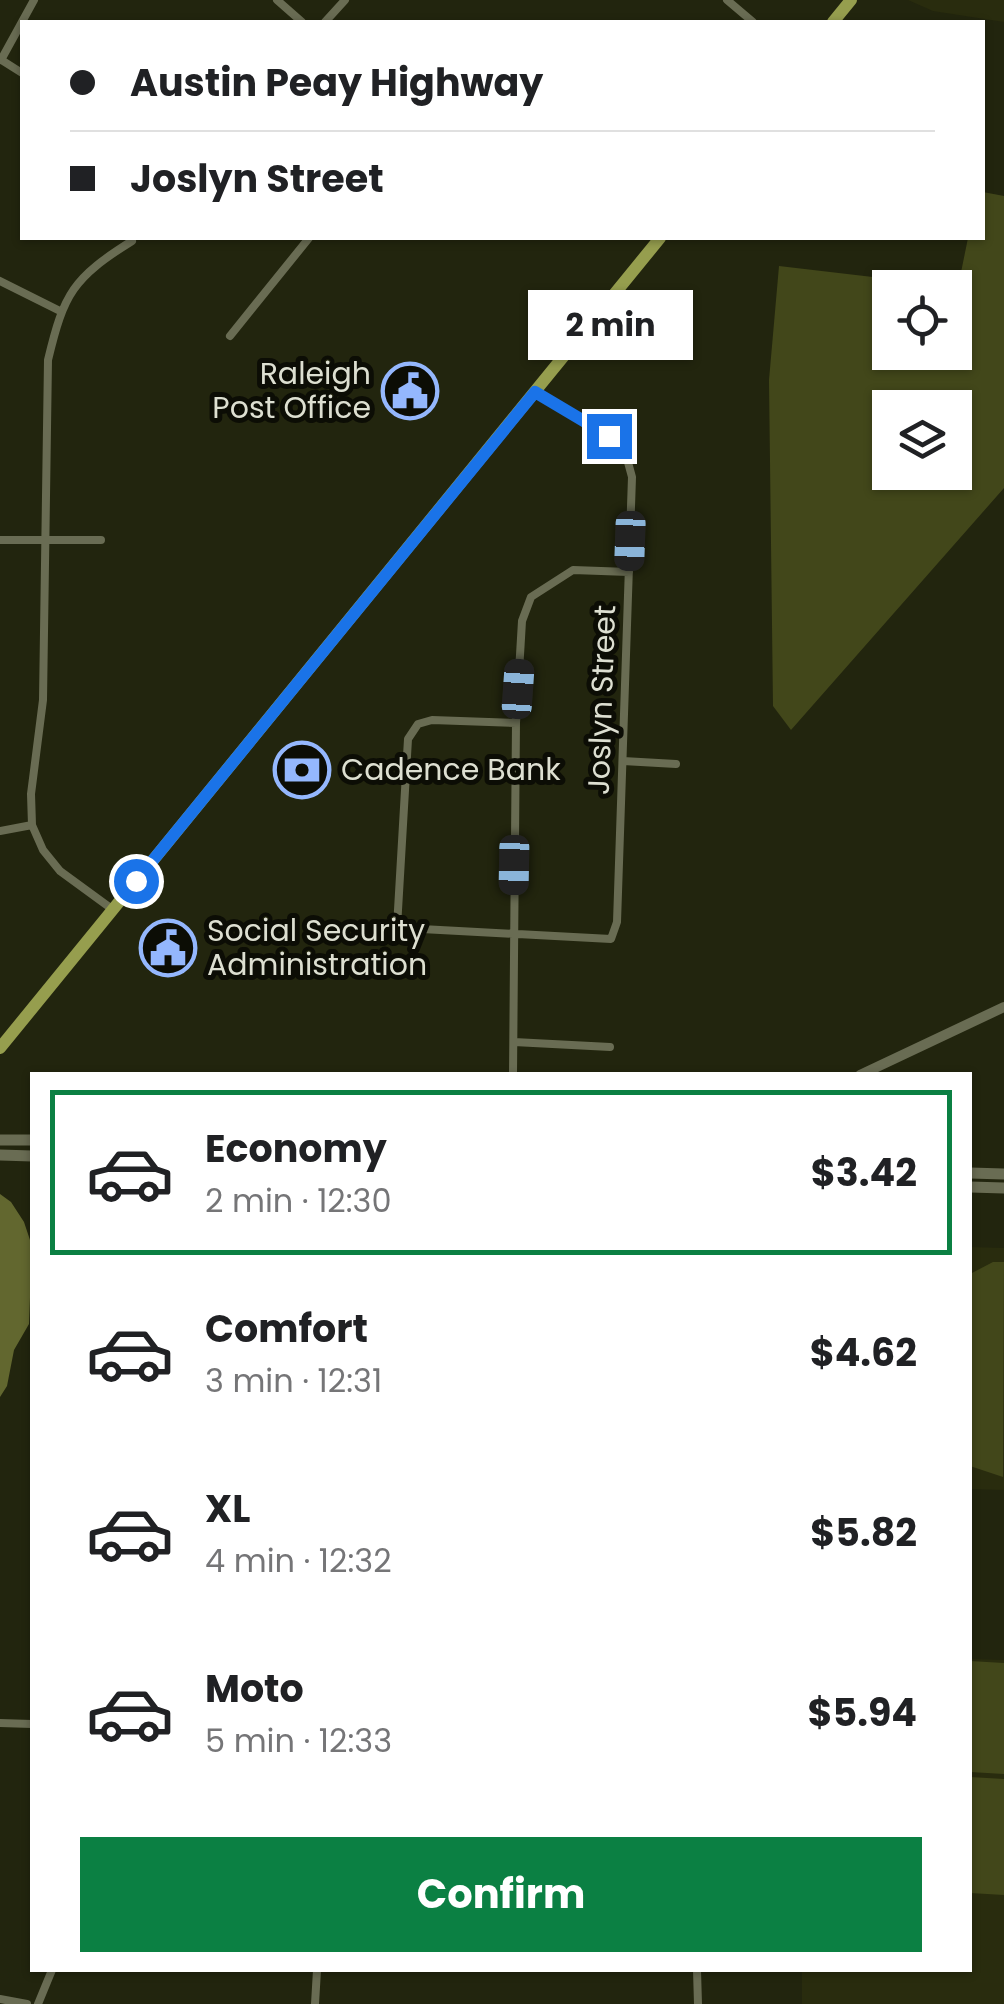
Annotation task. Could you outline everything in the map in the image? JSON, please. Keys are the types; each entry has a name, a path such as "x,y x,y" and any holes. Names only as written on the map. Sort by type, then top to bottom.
{"main road":[{"path":"835,20 850,0"},
{"path":"0,1048 658,240"},
{"path":"0,1140 30,1140"},
{"path":"0,1155 30,1156"},
{"path":"972,1173 1004,1174"},
{"path":"972,1187 1004,1188"}],"street":[{"path":"277,0 300,20"},
{"path":"327,20 345,0"},
{"path":"728,0 751,20"},
{"path":"0,60 20,25"},
{"path":"230,336 306,240"},
{"path":"112,910 60,871 43,850 32,825 31,794 43,700 48,360 60,312 75,286 104,259 132,241"},
{"path":"0,281 60,312"},
{"name":"Joslyn Street","path":"513,936 611,939 616,922 623,761 632,478 626,455 609,436 535,392"},
{"path":"0,540 101,540"},
{"path":"513,1072 516,723 522,621 530,597 573,570 629,572"},
{"path":"397,926 408,739 418,724 432,720 516,723"},
{"path":"623,761 676,764"},
{"path":"0,832 32,825"},
{"path":"346,925 513,936"},
{"path":"866,1072 1004,1007"},
{"path":"514,1042 610,1047"},
{"path":"0,1724 30,1724"},
{"path":"38,2004 51,1972"},
{"path":"315,2004 317,1972"},
{"path":"697,1972 698,2004"},
{"path":"0,1999 27,2004"}],"shaded area":[{"path":"908,0 1004,0 1004,22 933,11"},
{"path":"985,192 1004,196 1004,488 791,730 773,706 769,380 779,266 872,277 872,370 972,370 972,270 961,270 968,240 985,240"},
{"path":"0,1194 11,1202 30,1240 30,1298 29,1324 14,1350 7,1386 0,1397"},
{"path":"972,1247 1004,1248 1004,1490 972,1489"},
{"path":"993,1262 1004,1262 1003,1477 972,1467 972,1273"},
{"path":"972,1659 1004,1660 1004,2004 802,2004 802,1972 972,1972"},
{"path":"972,1661 1004,1663 1004,1774 972,1772"},
{"path":"972,1777 1004,1779 1004,1895 972,1893"}],"place":[{"name":"Raleigh Post Office","path":"410,391"},
{"name":"Cadence Bank","path":"302,770"},
{"name":"Social Security Administration","path":"168,948"}],"route":[{"path":"136,881 535,392 609,436"}]}
